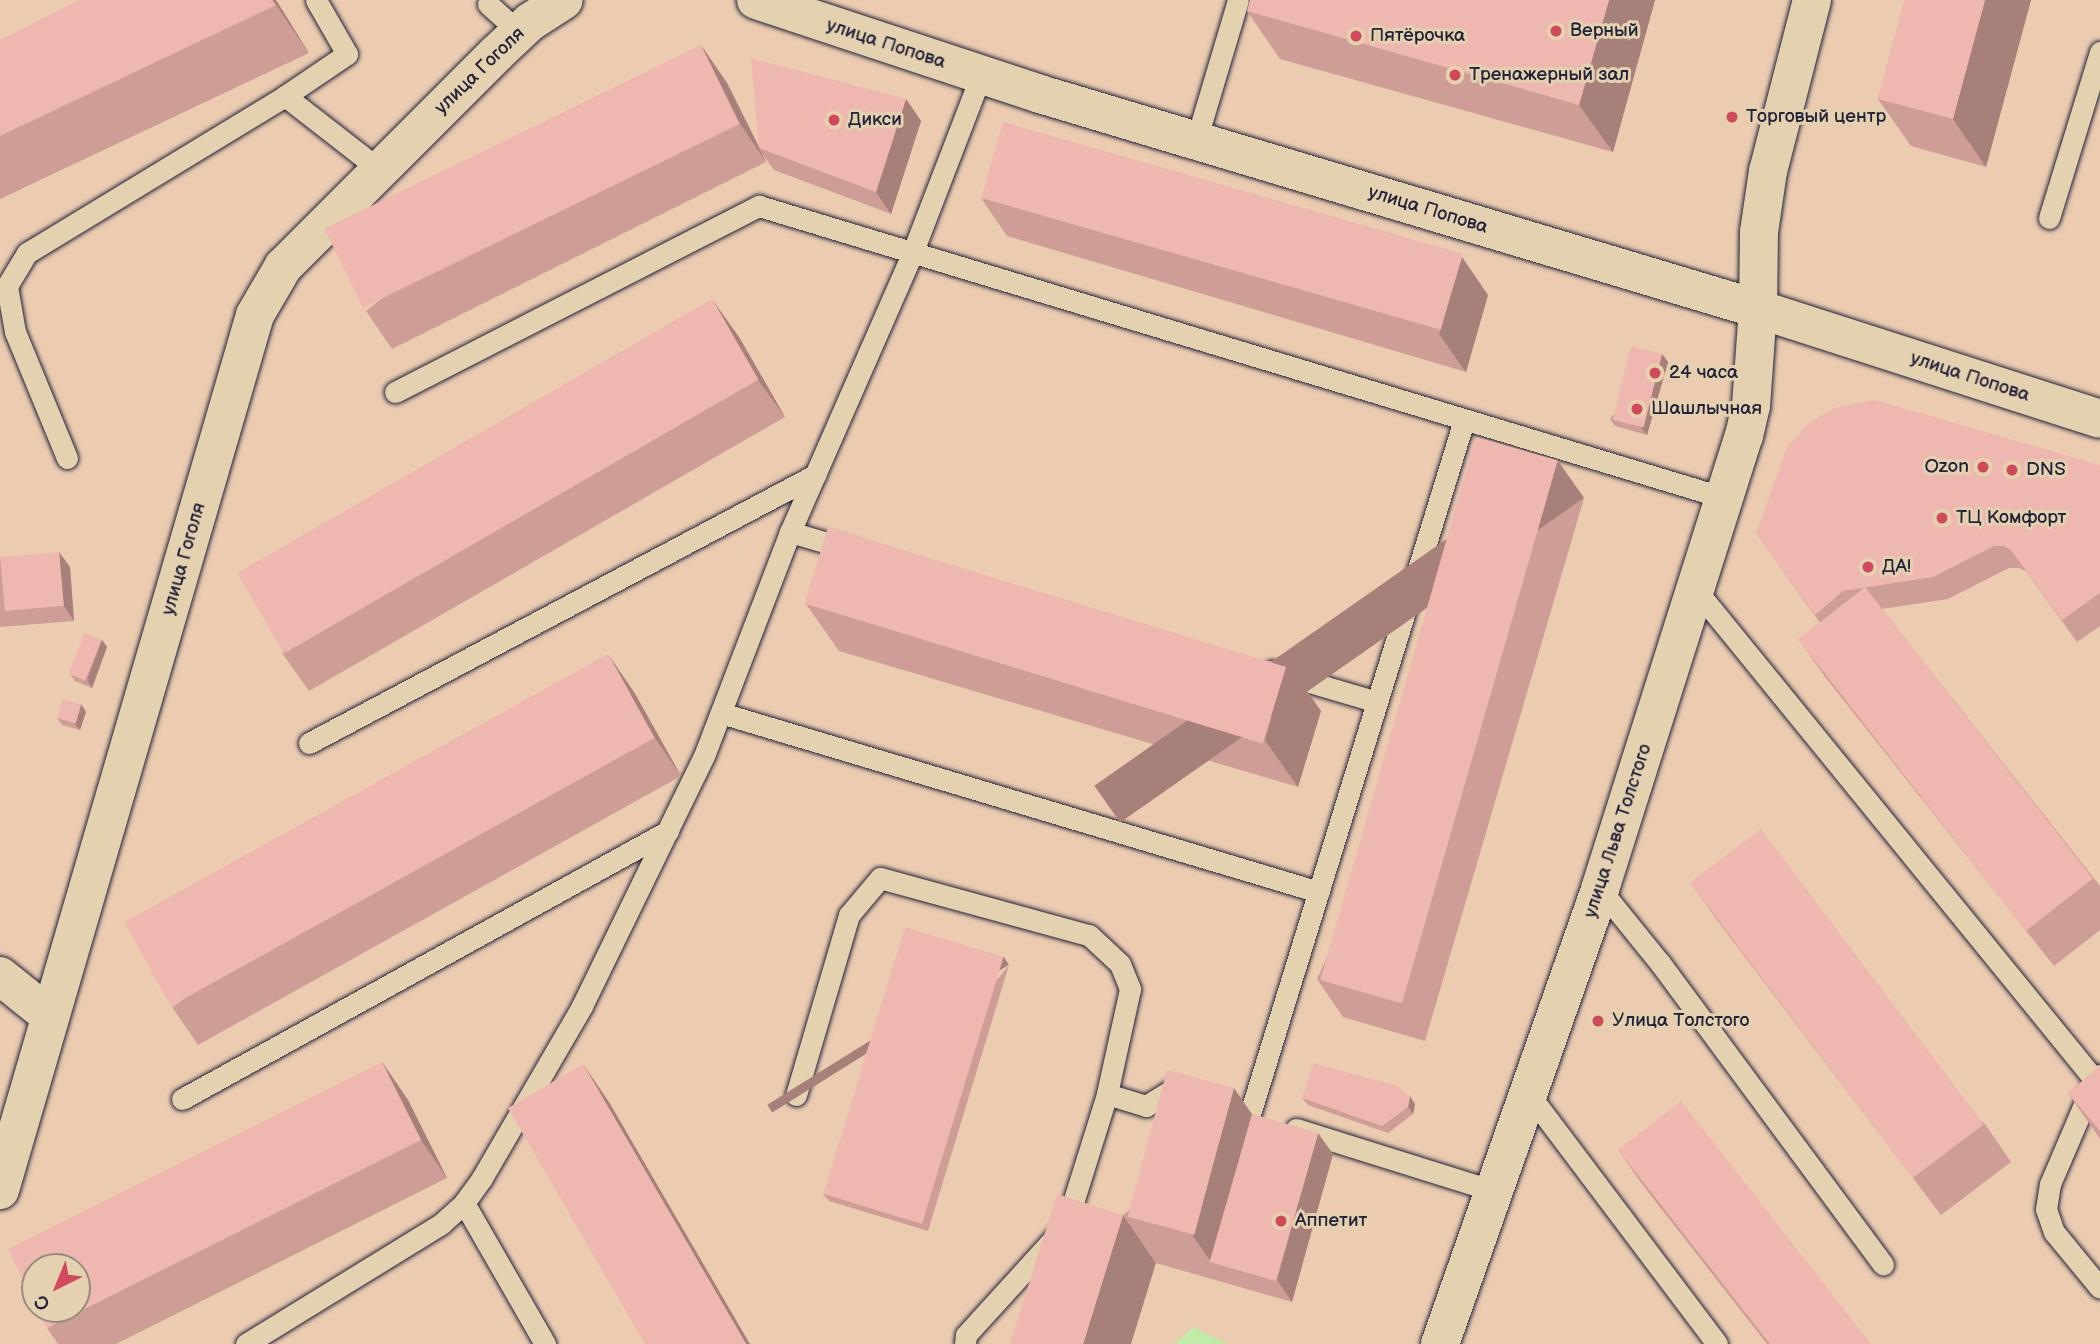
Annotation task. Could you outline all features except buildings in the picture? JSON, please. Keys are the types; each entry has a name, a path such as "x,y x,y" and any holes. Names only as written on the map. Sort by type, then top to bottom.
{"street":[{"path":"525,27 564,0"},
{"name":"улица Попова","path":"756,0 981,75 1758,309 2100,419"},
{"name":"улица Льва Толстого","path":"1440,1344 1600,889 1725,498 1751,406 1758,309 1759,232 1768,171 1812,0"},
{"name":"улица Гоголя","path":"0,1191 13,1111 50,1016 256,315 283,267 525,27"},
{"path":"0,976 50,1016"}],"lane":[{"path":"68,458 15,332 7,286 27,254 285,96 347,54 316,0"},
{"path":"1196,141 1238,0"},
{"path":"488,4 525,27"},
{"path":"2049,218 2100,52"},
{"path":"246,1344 441,1224 464,1203 482,1178 582,1006 704,756 790,532 912,254 981,75"},
{"path":"285,96 380,170"},
{"path":"395,392 759,206 1725,498"},
{"path":"1250,1114 1464,420"},
{"path":"309,743 815,475"},
{"path":"790,532 870,555"},
{"path":"1696,590 2097,1077 2050,1184 2046,1209 2054,1232 2100,1288"},
{"path":"1257,667 1377,702"},
{"path":"721,713 1319,892"},
{"path":"182,1098 668,831"},
{"path":"796,1095 849,915 880,878 1089,935 1120,964 1130,989 1107,1094 1066,1225 966,1335 965,1344"},
{"path":"1600,889 1660,963 1883,1264"},
{"path":"1107,1094 1146,1106 1172,1090 1494,1191"},
{"path":"1528,1093 1717,1344"},
{"path":"464,1203 545,1344"}],"green space":[{"path":"1193,1327 1227,1344 1175,1344"}],"place":[{"name":"Верный","path":"1556,31"},
{"name":"Пятёрочка","path":"1356,36"},
{"name":"Тренажерный зал","path":"1455,75"},
{"name":"Торговый центр","path":"1732,117"},
{"name":"Дикси","path":"834,120"},
{"name":"24 часа","path":"1655,373"},
{"name":"Шашлычная","path":"1637,409"},
{"name":"Ozon","path":"1983,467"},
{"name":"DNS","path":"2012,470"},
{"name":"ТЦ Комфорт","path":"1942,518"},
{"name":"ДА!","path":"1868,567"},
{"name":"Улица Толстого","path":"1598,1021"},
{"name":"Аппетит","path":"1281,1221"}]}
